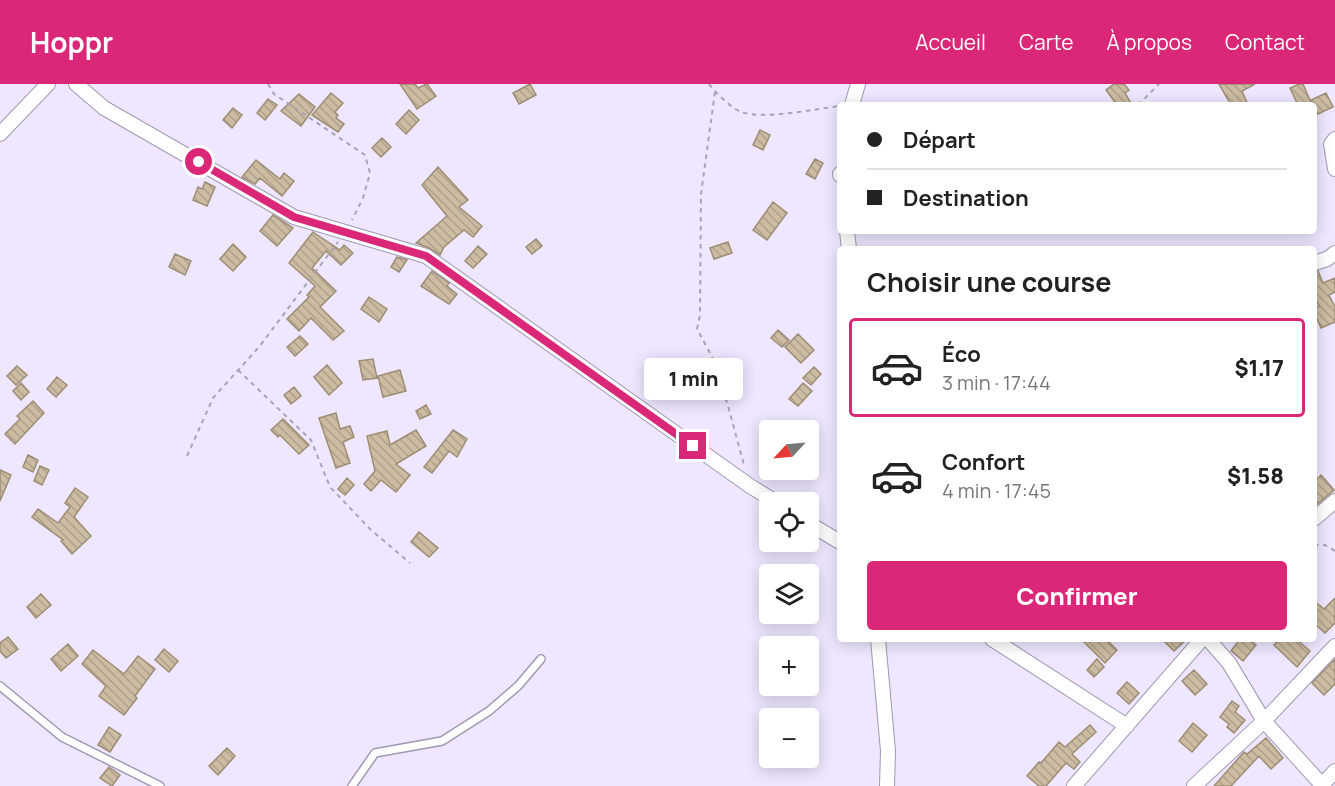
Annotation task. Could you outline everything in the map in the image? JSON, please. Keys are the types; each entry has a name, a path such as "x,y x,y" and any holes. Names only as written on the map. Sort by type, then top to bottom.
{"street":[{"path":"0,134 48,84"},
{"path":"76,84 104,108 294,217 426,256 760,492"},
{"path":"853,102 858,84"},
{"path":"1335,139 1331,144 1335,169"},
{"path":"1317,262 1335,253"},
{"path":"1317,516 1335,501"},
{"path":"819,530 837,540"},
{"path":"878,642 888,751 887,786"},
{"path":"997,642 1127,726"},
{"path":"1074,786 1199,642"},
{"path":"1211,642 1229,663 1264,721 1322,786 1335,771"},
{"path":"1194,786 1264,721 1335,646"}],"lane":[{"path":"352,786 375,753 442,741 489,711 518,686 541,659"},
{"path":"0,686 62,737 160,786"}],"path":[{"path":"187,456 213,398 284,315 345,232 363,198 370,173 365,155 274,94 268,84"},
{"path":"709,84 715,92 740,112 774,115 837,105"},
{"path":"1141,102 1159,84"},
{"path":"715,92 701,194 700,315 697,329 717,366 717,384 727,402 744,465"},
{"path":"238,370 311,440 330,487 370,529 410,563"},
{"path":"1317,545 1325,545 1335,551"}],"building":[{"path":"400,84 415,84 418,88 427,84 436,96 417,109"},
{"path":"530,84 536,95 519,104 513,93"},
{"path":"1114,84 1124,84 1129,90 1125,93 1130,102 1115,102 1106,90"},
{"path":"1219,84 1255,84 1242,91 1247,102 1229,102"},
{"path":"1303,84 1311,102 1297,102 1290,88"},
{"path":"331,93 343,103 335,112 338,115 336,118 344,124 338,132 312,115"},
{"path":"1326,93 1333,107 1318,114 1317,102 1311,100"},
{"path":"299,94 315,107 301,126 281,111"},
{"path":"268,99 277,105 265,120 257,113"},
{"path":"233,108 242,115 232,128 223,120"},
{"path":"409,110 419,120 406,134 396,124"},
{"path":"760,130 770,135 763,150 753,145"},
{"path":"382,138 391,147 381,157 372,148"},
{"path":"815,159 823,163 815,179 806,174"},
{"path":"256,160 280,179 284,173 294,181 282,196 260,178 255,184 242,177"},
{"path":"438,167 468,200 459,207 482,226 473,237 464,230 444,247 440,255 416,243 447,216 422,185"},
{"path":"205,182 215,187 207,206 193,200 198,187 202,189"},
{"path":"773,202 787,213 767,240 753,230"},
{"path":"273,215 293,228 277,246 260,231"},
{"path":"313,232 340,250 344,245 353,253 341,265 326,251 312,268 336,291 320,307 344,331 333,340 311,318 299,331 287,319 309,297 307,295 315,286 289,263"},
{"path":"536,239 542,246 532,254 526,247"},
{"path":"728,242 732,253 714,259 710,248"},
{"path":"233,244 246,257 233,271 220,259"},
{"path":"478,246 487,254 473,268 465,261"},
{"path":"175,254 191,261 185,275 169,267"},
{"path":"397,257 407,260 399,272 391,267"},
{"path":"432,271 449,283 447,286 457,294 449,304 421,286"},
{"path":"1317,271 1323,283 1335,278 1335,292 1329,295 1335,307 1335,322 1321,328 1317,319 1317,307 1319,306"},
{"path":"369,297 387,309 379,322 361,309"},
{"path":"778,330 789,340 782,347 771,338"},
{"path":"798,334 814,350 801,363 785,347"},
{"path":"300,336 308,344 295,356 287,347"},
{"path":"373,359 377,378 363,380 359,361"},
{"path":"327,365 342,383 329,395 314,377"},
{"path":"17,366 27,375 16,385 7,376"},
{"path":"814,367 821,374 811,385 803,378"},
{"path":"400,370 406,391 383,397 378,376"},
{"path":"57,377 67,385 56,397 47,389"},
{"path":"21,383 29,392 21,400 13,391"},
{"path":"803,383 812,391 798,406 789,399"},
{"path":"294,387 301,396 291,404 284,395"},
{"path":"33,401 44,413 15,444 5,434 20,419 17,416"},
{"path":"426,405 431,414 420,419 416,411"},
{"path":"336,413 340,429 350,426 354,437 343,442 350,463 336,468 319,418"},
{"path":"283,419 309,445 299,454 280,435 278,437 271,430"},
{"path":"416,430 426,446 396,464 410,475 396,492 381,480 371,491 364,484 375,471 367,436 387,431 390,445"},
{"path":"453,430 467,439 457,457 449,451 432,473 424,467"},
{"path":"28,455 38,460 33,472 23,467"},
{"path":"40,466 49,470 42,485 34,481"},
{"path":"0,470 11,475 0,501"},
{"path":"1321,475 1334,490 1317,504 1317,479"},
{"path":"347,478 354,485 345,495 338,489"},
{"path":"75,488 88,497 74,517 91,536 72,554 61,541 63,540 32,517 38,509 58,523 70,507 65,503"},
{"path":"419,532 438,548 429,557 411,542"},
{"path":"41,594 51,605 36,618 27,607"},
{"path":"1335,598 1335,623 1325,633 1317,626 1317,603 1324,609"},
{"path":"8,637 18,649 6,658 0,651 0,643"},
{"path":"1084,642 1109,642 1117,650 1105,663"},
{"path":"1165,642 1184,642 1174,651"},
{"path":"1238,642 1252,642 1256,645 1243,661 1231,651"},
{"path":"1277,642 1300,642 1310,651 1297,667 1274,645"},
{"path":"68,644 78,656 61,671 51,659"},
{"path":"164,649 178,661 169,672 155,660"},
{"path":"93,650 124,674 138,656 155,669 124,715 99,696 106,686 82,664"},
{"path":"1097,659 1104,667 1094,677 1087,670"},
{"path":"1335,659 1335,684 1324,695 1312,683"},
{"path":"1194,670 1207,684 1195,695 1182,681"},
{"path":"1127,682 1139,693 1129,704 1117,693"},
{"path":"1232,701 1239,706 1235,712 1245,720 1234,733 1227,727 1229,724 1220,717"},
{"path":"1193,723 1207,735 1192,752 1179,741"},
{"path":"1090,725 1096,732 1072,754 1080,762 1074,769 1066,763 1046,786 1039,786 1027,776 1059,742 1065,747"},
{"path":"109,727 121,735 110,752 98,745"},
{"path":"1266,738 1283,758 1271,769 1259,756 1231,786 1214,786 1244,752 1247,754"},
{"path":"227,748 235,756 218,775 209,766"},
{"path":"109,767 120,775 112,786 100,778"}],"route":[{"path":"199,162 294,217 426,256 693,446"}]}
